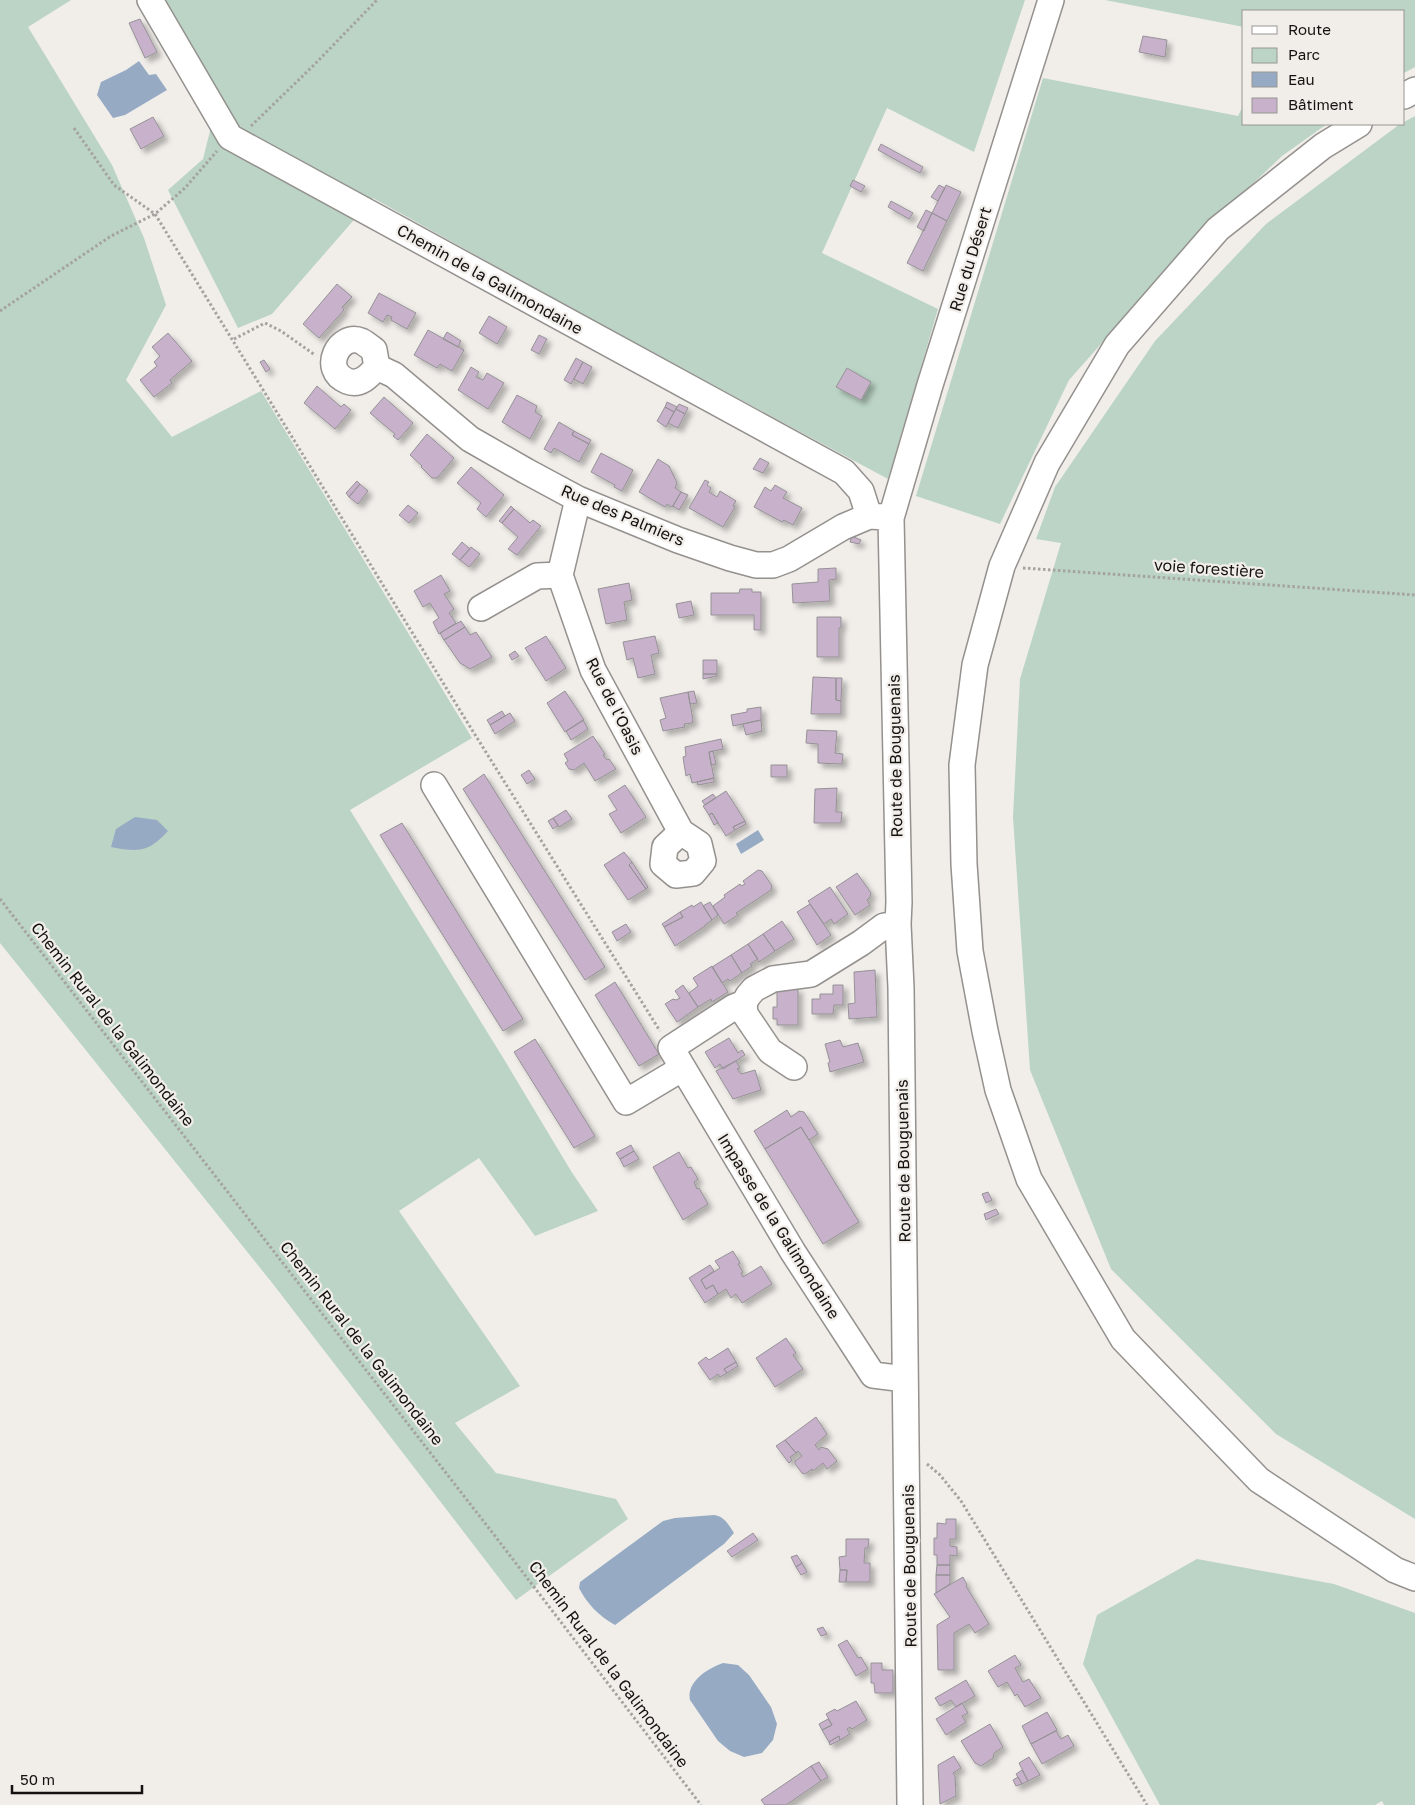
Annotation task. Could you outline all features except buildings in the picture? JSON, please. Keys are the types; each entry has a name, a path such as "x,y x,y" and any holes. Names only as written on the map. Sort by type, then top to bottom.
{"street":[{"path":"150,0 230,137"},
{"name":"Rue du Désert","path":"880,517 930,385 1051,0"},
{"path":"1357,125 1323,146 1218,229 1117,345 1047,463 1002,566 975,665 962,765 964,864 970,951 998,1090 1029,1179 1123,1339 1259,1480 1396,1570 1415,1578"},
{"name":"Chemin de la Galimondaine","path":"230,137 844,472 880,517"},
{"path":"352,340 360,341 374,350 377,367 366,380 351,382 339,378 333,367 335,352 344,343 352,340"},
{"name":"Rue des Palmiers","path":"377,367 394,375 470,439 578,499 678,540 730,558 756,565 773,565 789,560 843,527 880,517"},
{"path":"481,608 537,576 560,575 578,499"},
{"name":"Route de Bouguenais","path":"880,517 902,988 910,1805"},
{"name":"Rue de l'Oasis","path":"560,575 593,670 681,832"},
{"path":"434,785 626,1102 734,1007 744,1003"},
{"path":"794,1066 770,1051 745,1014 744,1003 748,996 754,989 772,980 810,974 861,943 884,926 898,924"},
{"name":"Impasse de la Galimondaine","path":"677,1058 793,1252 874,1375 905,1379"}],"path":[{"path":"0,311 111,236 156,214 184,188 230,137 243,134 257,121 377,0"},
{"path":"74,128 114,184 156,214 469,725 677,1058"},
{"path":"234,339 265,323 281,331 333,367"},
{"name":"voie forestière","path":"1002,566 1415,595"},
{"name":"Chemin Rural de la Galimondaine","path":"0,899 465,1497 701,1805"},
{"path":"907,1446 940,1475 961,1501 1147,1805"}],"green space":[{"path":"0,0 71,0 28,27 112,165 144,238 166,305 126,380 172,437 261,391 472,738 350,810 571,1171 598,1211 535,1236 479,1158 399,1211 520,1386 455,1423 496,1473 616,1499 628,1519 516,1600 273,1284 0,943"},
{"path":"138,0 1025,0 974,152 887,108 822,253 938,309 888,479 611,330 373,198 272,314 238,328 168,190 203,159 212,123"},
{"path":"1105,0 1415,0 1415,67 1405,72 1405,10 1242,10 1242,27"},
{"path":"1043,78 1238,116 1242,108 1242,125 1326,125 1282,156 1189,245 1069,380 1000,524 916,496"},
{"path":"1415,116 1415,1519 1276,1434 1111,1269 1030,1070 1013,817 1020,679 1061,543 1036,539 1055,487 1155,341 1266,224 1399,125 1405,125 1405,121"},
{"path":"1197,1559 1334,1584 1415,1613 1415,1805 1384,1805 1382,1801 1375,1805 1160,1805 1083,1664 1097,1615"}],"water":[{"path":"139,61 149,75 156,74 167,90 125,115 113,118 97,95 101,82 126,70"},
{"path":"135,817 157,820 168,831 154,843 142,849 128,850 111,847 116,829"},
{"path":"758,830 764,840 741,854 736,844"},
{"path":"714,1515 723,1519 734,1533 724,1544 615,1625 594,1609 582,1594 579,1588 580,1582 663,1521 675,1518"},
{"path":"723,1663 738,1665 749,1675 771,1707 777,1724 773,1740 762,1753 744,1757 730,1751 718,1741 690,1700 690,1693 695,1681 711,1668"}]}
